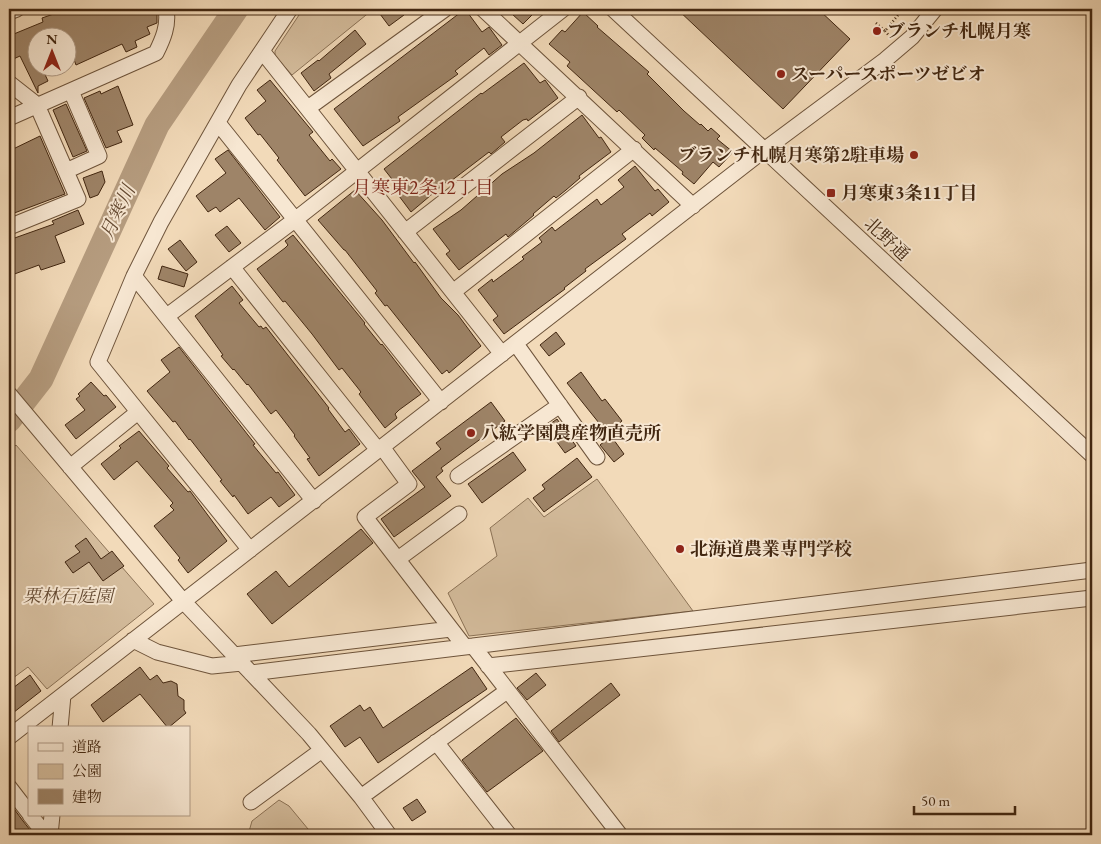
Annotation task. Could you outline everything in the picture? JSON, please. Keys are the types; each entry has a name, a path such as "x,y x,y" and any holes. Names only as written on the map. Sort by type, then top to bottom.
{"street":[{"path":"9,12 17,9"},
{"path":"9,118 156,54 164,35 168,18 166,9"},
{"path":"250,550 98,362 134,276 161,222 239,85 290,9"},
{"path":"308,108 445,9"},
{"path":"483,9 579,97 693,206"},
{"path":"168,316 296,219 563,9"},
{"name":"北野通","path":"613,9 1092,455"},
{"path":"9,737 764,150 885,60 912,37 935,9"},
{"path":"262,51 502,354"},
{"path":"9,82 38,105 78,199 9,227"},
{"path":"66,171 99,156 71,91"},
{"path":"405,232 579,97"},
{"path":"218,123 441,402"},
{"path":"453,292 634,150"},
{"path":"232,267 409,484 365,517 451,629 488,666 620,835"},
{"path":"134,276 168,316 314,501"},
{"path":"516,344 597,457"},
{"path":"9,394 183,601 322,750 361,797 389,835"},
{"path":"458,476 560,405"},
{"path":"70,467 138,412"},
{"path":"398,559 458,514"},
{"path":"133,640 156,652 212,666 242,664 469,647 1092,570"},
{"path":"488,666 1092,598"},
{"path":"242,664 451,629"},
{"path":"614,629 616,652"},
{"path":"361,797 507,691"},
{"path":"60,726 63,695"},
{"path":"436,742 509,835"},
{"path":"250,802 322,750"},
{"path":"9,787 28,811"},
{"path":"32,816 46,835"},
{"path":"50,835 52,816"}],"path":[{"path":"876,23 885,31 904,9"}],"green space":[{"path":"303,9 370,9 371,11 292,75 275,56 275,51"},
{"name":"栗林石庭園","path":"16,445 154,604 47,689 28,667 9,681 9,452"},
{"path":"597,479 693,611 469,636 448,593 497,556 490,528 528,498 544,517"},
{"path":"279,800 289,806 313,835 248,835 252,821"}],"building":[{"path":"68,9 157,9 157,23 147,27 150,34 135,41 137,47 126,52 122,44 78,64 78,28 28,28 43,22 42,18"},
{"path":"387,9 398,9 404,15 389,26 380,14"},
{"path":"465,9 482,32 489,27 502,45 489,55 484,48 455,71 458,74 398,117 400,121 363,146 334,109"},
{"path":"518,9 538,9 523,24 512,14"},
{"name":"スーパースポーツゼビオ","path":"677,9 818,9 850,39 783,109"},
{"path":"583,12 597,27 649,72 647,74 684,111 708,131 711,128 720,136 717,139 733,152 719,167 713,162 694,184 655,148 654,150 642,138 645,135 619,110 617,112 567,66 570,62 549,44 562,30 565,32"},
{"path":"28,28 28,72 20,56 9,61 9,36"},
{"path":"355,30 366,44 329,74 331,78 314,91 301,73 319,61"},
{"path":"524,63 540,83 545,80 558,98 528,121 527,119 523,120 501,137 505,142 491,154 489,152 451,181 450,179 411,212 399,196 403,193 384,169 481,93"},
{"path":"31,78 47,78 48,81 38,86 38,93"},
{"path":"270,80 313,132 309,135 330,161 332,159 341,169 305,196 277,160 279,158 245,118 266,101 257,90"},
{"path":"118,86 133,125 117,131 122,142 106,148 84,98 100,91 101,94"},
{"path":"66,104 87,151 73,157 53,110"},
{"path":"582,115 611,152 579,176 580,178 556,198 554,196 508,237 506,234 459,270 446,254 450,251 433,229 461,210 502,174 534,153"},
{"path":"40,136 65,194 9,215 9,151"},
{"path":"228,150 280,217 265,230 239,198 220,212 216,207 208,212 196,196 226,173 215,159"},
{"path":"635,166 655,191 658,189 669,202 652,216 650,213 622,234 626,239 585,269 586,271 565,289 504,334 493,320 498,316 478,290 492,279 493,282 524,259 522,257 542,242 539,238 552,227 555,231 597,199 601,205 624,187 618,180"},
{"path":"102,171 105,182 98,195 90,198 83,178"},
{"path":"355,190 382,220 441,298 458,315 481,346 449,373 447,370 442,374 387,305 385,306 375,293 377,291 345,250 318,220"},
{"path":"78,210 84,224 55,236 65,262 41,270 39,265 9,276 9,240 54,224 52,221"},
{"path":"227,226 241,243 229,252 215,235"},
{"path":"293,235 421,394 399,410 395,414 397,418 385,428 342,368 339,370 312,334 257,269 285,248 288,245 285,241"},
{"path":"180,240 197,262 186,271 168,249"},
{"path":"162,266 188,274 184,287 158,279"},
{"path":"232,286 243,300 239,303 259,327 261,326 263,329 266,327 329,408 345,432 349,429 360,444 319,476 307,459 310,458 276,410 271,414 248,384 233,370 221,356 223,355 195,316"},
{"path":"556,332 565,344 549,356 540,345"},
{"path":"179,347 255,444 253,445 276,473 278,472 295,495 279,507 271,497 248,514 234,495 233,497 220,481 222,480 190,439 147,391 170,372 161,360"},
{"path":"581,372 602,401 605,399 622,421 607,433 567,383"},
{"path":"91,382 116,407 76,439 65,425 85,410 76,399 80,396 78,394"},
{"path":"491,402 505,421 441,468 443,471 436,477 451,496 394,537 381,519 425,487 412,471 441,449 436,443"},
{"path":"557,419 576,446 565,453 546,427"},
{"path":"139,431 169,466 167,468 188,492 190,491 227,541 188,573 178,560 180,558 154,526 174,510 170,506 173,503 137,461 114,480 101,464 121,448 119,446"},
{"path":"611,436 624,454 614,462 600,445"},
{"path":"513,452 526,470 482,503 468,484"},
{"path":"577,458 592,477 544,512 533,498 545,489 542,485"},
{"path":"361,529 373,543 272,624 247,594 276,571 289,587"},
{"path":"86,538 101,559 112,551 124,566 103,581 89,562 73,573 65,562 80,552 75,546"},
{"path":"140,667 150,680 157,675 163,683 171,681 177,684 178,696 184,700 184,710 186,713 170,726 166,726 140,694 103,722 91,705"},
{"path":"472,667 487,689 378,763 360,737 345,747 330,726 360,705 364,711 370,707 383,728"},
{"path":"536,673 546,685 527,700 517,688"},
{"path":"30,675 41,691 9,716 9,691"},
{"path":"611,683 620,695 559,742 551,731"},
{"path":"516,718 543,751 487,792 462,760"},
{"path":"417,799 426,812 412,821 403,808"},
{"path":"9,802 34,835 15,835 9,827"}],"waterway":[{"name":"月寒川","path":"9,420 41,379 157,125 236,9"}],"place":[{"name":"ブランチ札幌月寒","path":"877,31"},
{"name":"スーパースポーツゼビオ","path":"781,74"},
{"name":"ブランチ札幌月寒第2駐車場","path":"914,155"},
{"name":"月寒東3条11丁目","path":"831,193"},
{"name":"八紘学園農産物直売所","path":"471,433"},
{"name":"北海道農業専門学校","path":"680,549"}],"district":[{"name":"月寒東2条12丁目","path":"423,187"}]}
